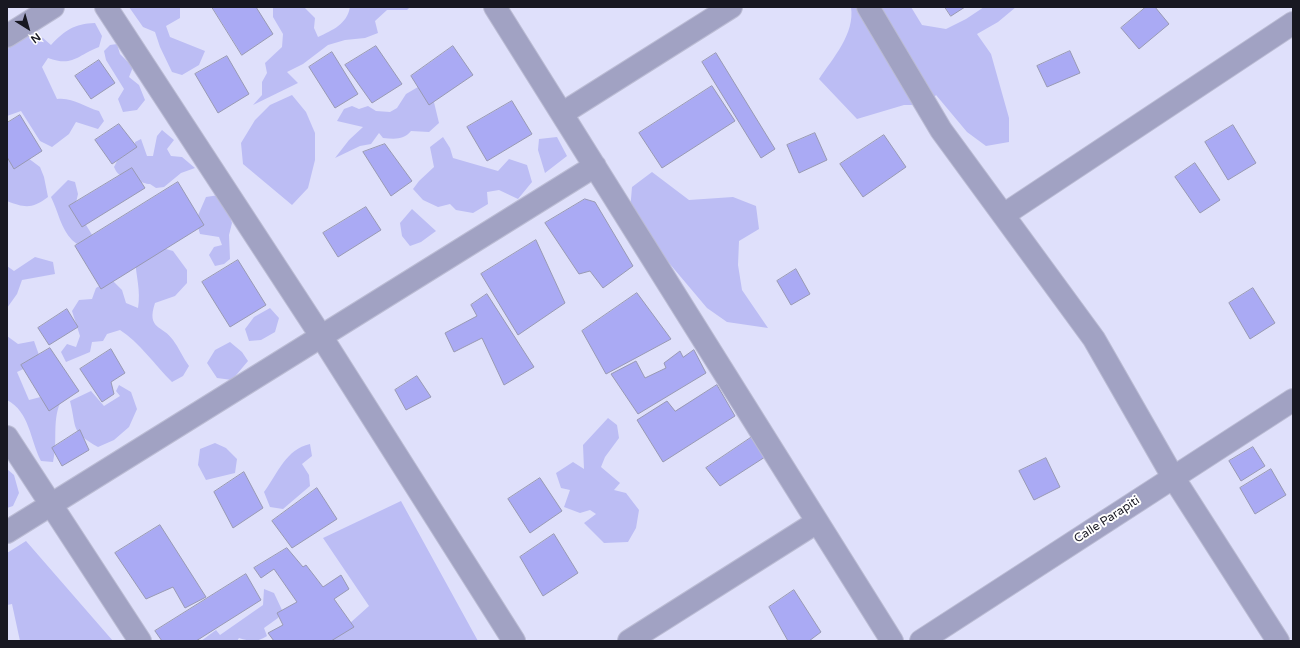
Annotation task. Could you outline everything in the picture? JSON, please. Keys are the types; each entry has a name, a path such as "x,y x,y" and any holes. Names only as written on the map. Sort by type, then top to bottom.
{"street":[{"path":"7,36 53,7"},
{"path":"106,7 321,336 514,641"},
{"path":"496,7 892,641"},
{"path":"563,113 731,7"},
{"path":"868,7 941,130 1005,214 1094,339 1173,477 1278,641"},
{"path":"1005,214 1293,23"},
{"path":"7,532 595,166"},
{"name":"Calle Parapiti","path":"921,641 1293,400"},
{"path":"7,437 140,641"},
{"path":"629,641 817,522"}],"shaded area":[{"path":"129,7 180,7 180,18 166,26 170,37 205,51 199,65 182,75 172,72 160,47 155,32 143,27"},
{"path":"273,7 304,7 315,18 314,28 318,37 334,29 343,22 350,7 410,7 407,10 387,10 375,21 378,33 365,38 345,40 328,45 303,64 287,72 298,83 253,105 262,95 262,82 267,73 265,63 282,47 283,34 273,17"},
{"path":"851,7 911,7 922,25 946,29 966,19 984,7 1016,7 998,22 977,34 991,54 1009,118 1009,142 986,146 967,132 936,95 928,105 904,105 857,119 819,79 842,45 850,27"},
{"path":"95,23 102,36 99,47 69,61 48,58 42,67 57,99 68,99 99,111 104,121 98,129 76,122 69,134 52,147 40,141 21,111 7,116 7,46 29,33 43,38 51,45 61,35 76,26"},
{"path":"117,44 120,54 133,67 129,77 139,85 145,100 137,110 123,112 118,99 124,89 106,60 104,51 110,45"},
{"path":"418,87 432,94 439,123 429,132 411,131 405,136 395,139 383,138 379,133 371,144 360,146 335,158 349,140 363,127 337,121 344,109 352,106 359,109 368,106 376,111 390,112 397,108 406,94"},
{"path":"292,95 306,112 315,133 315,160 308,188 292,205 243,164 241,143 255,120 270,105"},
{"path":"162,130 174,140 167,149 171,156 182,157 195,168 181,173 164,187 156,188 150,184 118,174 114,167 117,161 135,147 135,142 141,139 147,156 153,156 157,136"},
{"path":"443,137 450,148 453,158 498,171 509,159 527,165 532,182 518,199 499,190 487,192 488,204 473,213 456,210 450,204 438,207 423,200 413,189 434,167 430,147"},
{"path":"557,137 567,156 545,173 538,150 539,139"},
{"path":"7,138 24,155 40,167 44,177 48,197 37,204 24,206 7,201"},
{"path":"652,172 689,200 733,197 756,206 759,229 739,241 738,265 742,290 768,328 727,322 707,308 642,231 630,211 632,187"},
{"path":"68,180 75,182 78,194 75,207 94,238 82,248 68,236 51,197"},
{"path":"219,195 229,212 232,223 229,235 230,259 224,264 215,266 209,255 214,247 222,245 219,237 200,234 196,220 206,197"},
{"path":"412,209 436,231 421,242 410,246 402,236 400,223"},
{"path":"155,246 173,251 187,270 187,283 175,296 155,303 153,312 154,323 169,335 189,366 183,376 172,382 140,347 120,330 107,334 103,341 92,342 90,352 66,362 61,352 67,344 76,347 80,336 72,311 79,300 92,299 96,288 111,279 122,290 126,303 138,308 139,290 135,259"},
{"path":"35,257 53,262 55,274 22,280 17,294 7,308 7,266 14,271"},
{"path":"270,308 279,318 275,332 261,340 249,341 245,329 254,317"},
{"path":"7,336 18,344 34,341 39,355 32,365 17,372 29,400 52,394 60,403 56,418 53,462 41,461 25,419 15,405 7,400"},
{"path":"230,342 242,352 248,361 232,380 217,378 207,363 215,350"},
{"path":"119,385 131,392 137,409 129,427 114,440 98,447 89,442 79,433 76,428 70,401 91,391 104,406 120,396 116,391"},
{"path":"608,418 617,425 619,438 605,457 601,467 620,483 614,490 626,493 639,510 636,528 628,542 604,543 584,523 596,514 590,510 580,513 564,507 570,490 561,488 556,473 573,462 584,469 583,445"},
{"path":"215,443 226,448 237,459 235,473 206,480 198,465 200,449"},
{"path":"310,444 312,456 302,464 309,475 310,486 283,509 270,507 264,492 289,456 302,447"},
{"path":"7,469 14,475 19,493 13,506 7,508"},
{"path":"401,501 478,641 330,641 369,606 323,538"},
{"path":"26,541 113,641 20,641 12,604 7,605 7,553"},
{"path":"264,589 274,593 282,610 278,618 264,628 267,636 254,641 239,638 237,641 201,641 216,630 220,635 263,605"}],"building":[{"path":"212,7 256,7 273,34 242,55"},
{"path":"945,7 965,7 951,16"},
{"path":"1146,7 1155,7 1169,24 1139,49 1121,28"},
{"path":"376,46 402,84 372,103 345,65"},
{"path":"453,46 473,75 429,105 411,76"},
{"path":"1070,51 1080,73 1047,87 1037,66"},
{"path":"332,52 358,94 335,108 309,67"},
{"path":"716,53 775,149 761,158 702,62"},
{"path":"227,56 249,94 218,113 195,74"},
{"path":"99,60 115,83 91,99 75,76"},
{"path":"712,86 735,121 662,168 639,133"},
{"path":"512,101 532,134 487,161 467,127"},
{"path":"20,115 42,151 14,169 7,157 7,123"},
{"path":"119,124 137,147 112,164 95,140"},
{"path":"1233,125 1256,163 1228,180 1205,142"},
{"path":"815,133 827,160 799,173 787,145"},
{"path":"884,135 906,167 863,197 840,164"},
{"path":"385,144 412,181 391,196 363,152"},
{"path":"1195,163 1220,200 1200,213 1175,177"},
{"path":"132,168 145,188 82,227 69,206"},
{"path":"178,182 204,225 101,289 75,246"},
{"path":"585,199 595,202 633,266 603,288 590,271 579,274 545,223"},
{"path":"366,207 381,230 338,257 323,233"},
{"path":"536,240 565,303 518,335 481,274"},
{"path":"238,260 266,305 230,327 202,282"},
{"path":"796,269 810,294 791,305 777,281"},
{"path":"1253,288 1275,323 1250,339 1229,303"},
{"path":"637,293 671,339 606,374 582,331"},
{"path":"487,294 534,367 504,385 482,338 454,352 445,333 477,316 471,305"},
{"path":"67,309 78,327 49,345 38,328"},
{"path":"50,348 79,391 49,411 21,365"},
{"path":"111,349 125,373 111,382 114,394 102,402 80,369"},
{"path":"694,350 706,373 638,414 611,374 636,361 645,378 666,368 664,363 680,351 683,357"},
{"path":"417,376 431,397 406,410 395,390"},
{"path":"717,385 735,416 663,462 637,420 667,401 675,411"},
{"path":"80,430 89,450 62,466 52,448"},
{"path":"752,437 765,457 720,486 706,468"},
{"path":"1253,447 1265,466 1241,481 1229,461"},
{"path":"1046,458 1060,487 1034,500 1019,471"},
{"path":"1271,469 1286,495 1255,514 1240,488"},
{"path":"244,472 263,508 233,528 214,492"},
{"path":"540,478 562,511 530,533 508,499"},
{"path":"317,488 337,519 292,548 272,521"},
{"path":"160,525 206,597 185,608 173,587 146,599 115,553"},
{"path":"554,534 578,573 543,596 520,557"},
{"path":"287,548 303,567 306,565 323,587 341,575 349,589 334,599 354,627 331,641 274,641 268,633 283,625 277,613 297,602 274,569 261,578 254,568"},
{"path":"246,574 261,600 196,641 162,641 155,631"},
{"path":"794,590 821,632 809,641 788,641 769,607"}]}
